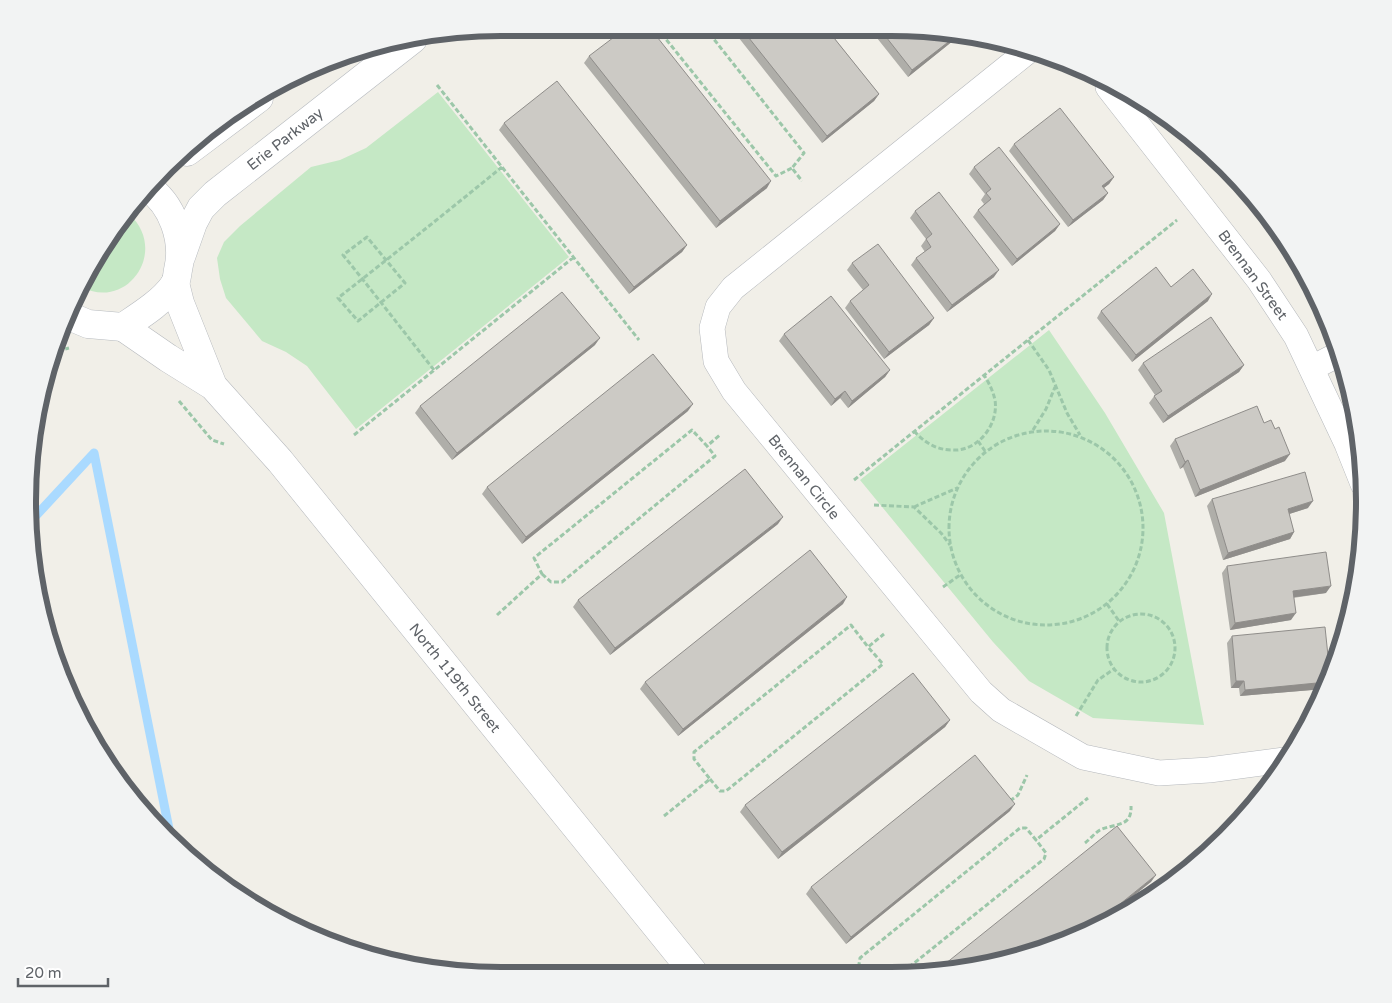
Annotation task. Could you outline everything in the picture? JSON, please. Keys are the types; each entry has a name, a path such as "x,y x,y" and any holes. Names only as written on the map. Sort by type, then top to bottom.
{"street":[{"name":"Erie Parkway","path":"178,270 192,222 201,208 215,194 403,47"},
{"name":"Brennan Circle","path":"1021,55 733,288 718,307 712,328 716,361 734,391 829,508 981,692 1000,710 1082,757 1159,773 1209,770 1276,761"},
{"name":"Brennan Street","path":"1113,93 1259,280 1296,336 1354,462"},
{"name":"North 119th Street","path":"154,193 171,215 178,238 180,303 213,386"},
{"path":"74,324 123,327 157,302 178,270"},
{"name":"North 119th Street","path":"123,327 213,386 280,461 689,967"},
{"path":"1312,368 1333,357"}],"path":[{"path":"663,36 776,176 792,168 804,153 711,36"},
{"path":"437,85 639,340"},
{"path":"434,370 381,302 362,279 343,255 367,237 386,260 405,283 381,302 358,322 338,298 362,279 386,260 502,167"},
{"path":"792,168 802,180"},
{"path":"854,480 1177,220"},
{"path":"354,435 574,258"},
{"path":"1028,340 1049,370 1067,413 1080,435"},
{"path":"914,432 924,441 937,448 952,451 967,448 978,441 989,430 995,416 995,402 991,387 984,375"},
{"path":"1033,430 1046,408 1055,386"},
{"path":"692,430 715,456 562,582 551,582 542,574 534,558 692,430"},
{"path":"1033,430 1049,430 1080,435 1111,455 1132,481 1143,513 1142,547 1129,579 1107,604 1080,620 1050,626 1019,623 991,610 968,589 960,575 954,562 948,533 951,502 964,474 985,451 1015,435 1033,430"},
{"path":"707,446 721,434"},
{"path":"978,441 985,451"},
{"path":"874,505 914,507 958,487"},
{"path":"914,507 941,533 950,546"},
{"path":"497,615 542,574"},
{"path":"943,587 960,575"},
{"path":"1107,604 1119,621"},
{"path":"1150,614 1160,618 1168,626 1173,635 1174,656 1170,666 1162,674 1152,680 1140,682 1129,680 1114,669 1107,654 1107,642 1111,630 1119,621 1128,616 1150,614"},
{"path":"851,625 883,664 726,791 720,791 710,779 694,759 694,752 851,625"},
{"path":"868,646 884,634"},
{"path":"1076,716 1098,680 1114,669"},
{"path":"1010,802 1018,795 1027,775"},
{"path":"664,816 710,779"},
{"path":"1036,840 1088,798"},
{"path":"1085,843 1101,829 1117,826 1127,820 1131,813 1131,806"},
{"path":"862,967 859,964 860,958 1020,828 1026,828 1046,853 1044,859 910,966"}],"green space":[{"path":"438,92 569,257 356,429 307,366 286,352 262,341 226,298 220,279 217,258 224,242 240,226 311,167 340,160 366,148"},
{"path":"132,218 141,229 145,245 144,260 137,274 127,285 113,291 97,292 88,289"},
{"path":"1049,330 1105,413 1164,513 1204,725 1093,718 1029,681 993,642 860,480"}],"building":[{"path":"615,36 656,36 771,181 720,221 589,56"},
{"path":"747,36 832,36 879,94 827,136"},
{"path":"885,36 951,40 912,70"},
{"path":"557,81 687,245 634,287 504,123"},
{"path":"1060,108 1114,177 1102,186 1108,193 1073,220 1014,144"},
{"path":"999,147 1060,224 1017,259 978,210 991,199 986,193 991,189 974,167"},
{"path":"939,192 999,270 952,305 916,258 931,247 926,239 932,234 915,211"},
{"path":"878,244 934,318 889,352 850,301 869,285 852,263"},
{"path":"1156,267 1171,287 1193,269 1212,294 1136,355 1101,311"},
{"path":"562,292 600,338 457,453 420,406"},
{"path":"831,296 890,370 852,401 845,391 835,399 784,334"},
{"path":"1211,317 1244,365 1168,416 1154,396 1162,391 1143,363"},
{"path":"653,354 693,404 526,537 487,487"},
{"path":"1257,406 1264,423 1271,420 1275,429 1279,427 1290,454 1200,490 1188,460 1185,462 1175,439"},
{"path":"745,469 783,517 615,648 578,600"},
{"path":"1305,472 1313,501 1288,509 1294,532 1228,553 1212,499"},
{"path":"810,550 847,597 683,729 645,682"},
{"path":"1326,552 1331,586 1293,591 1296,613 1235,623 1227,566"},
{"path":"1325,627 1328,658 1319,683 1245,690 1244,681 1236,681 1232,636"},
{"path":"913,673 950,720 782,852 745,805"},
{"path":"975,755 1015,804 851,937 811,887"},
{"path":"1117,826 1156,875 1113,909 1069,931 1011,951 946,964"}],"waterway":[{"path":"94,453 168,825"},
{"path":"36,515 94,453"}]}
